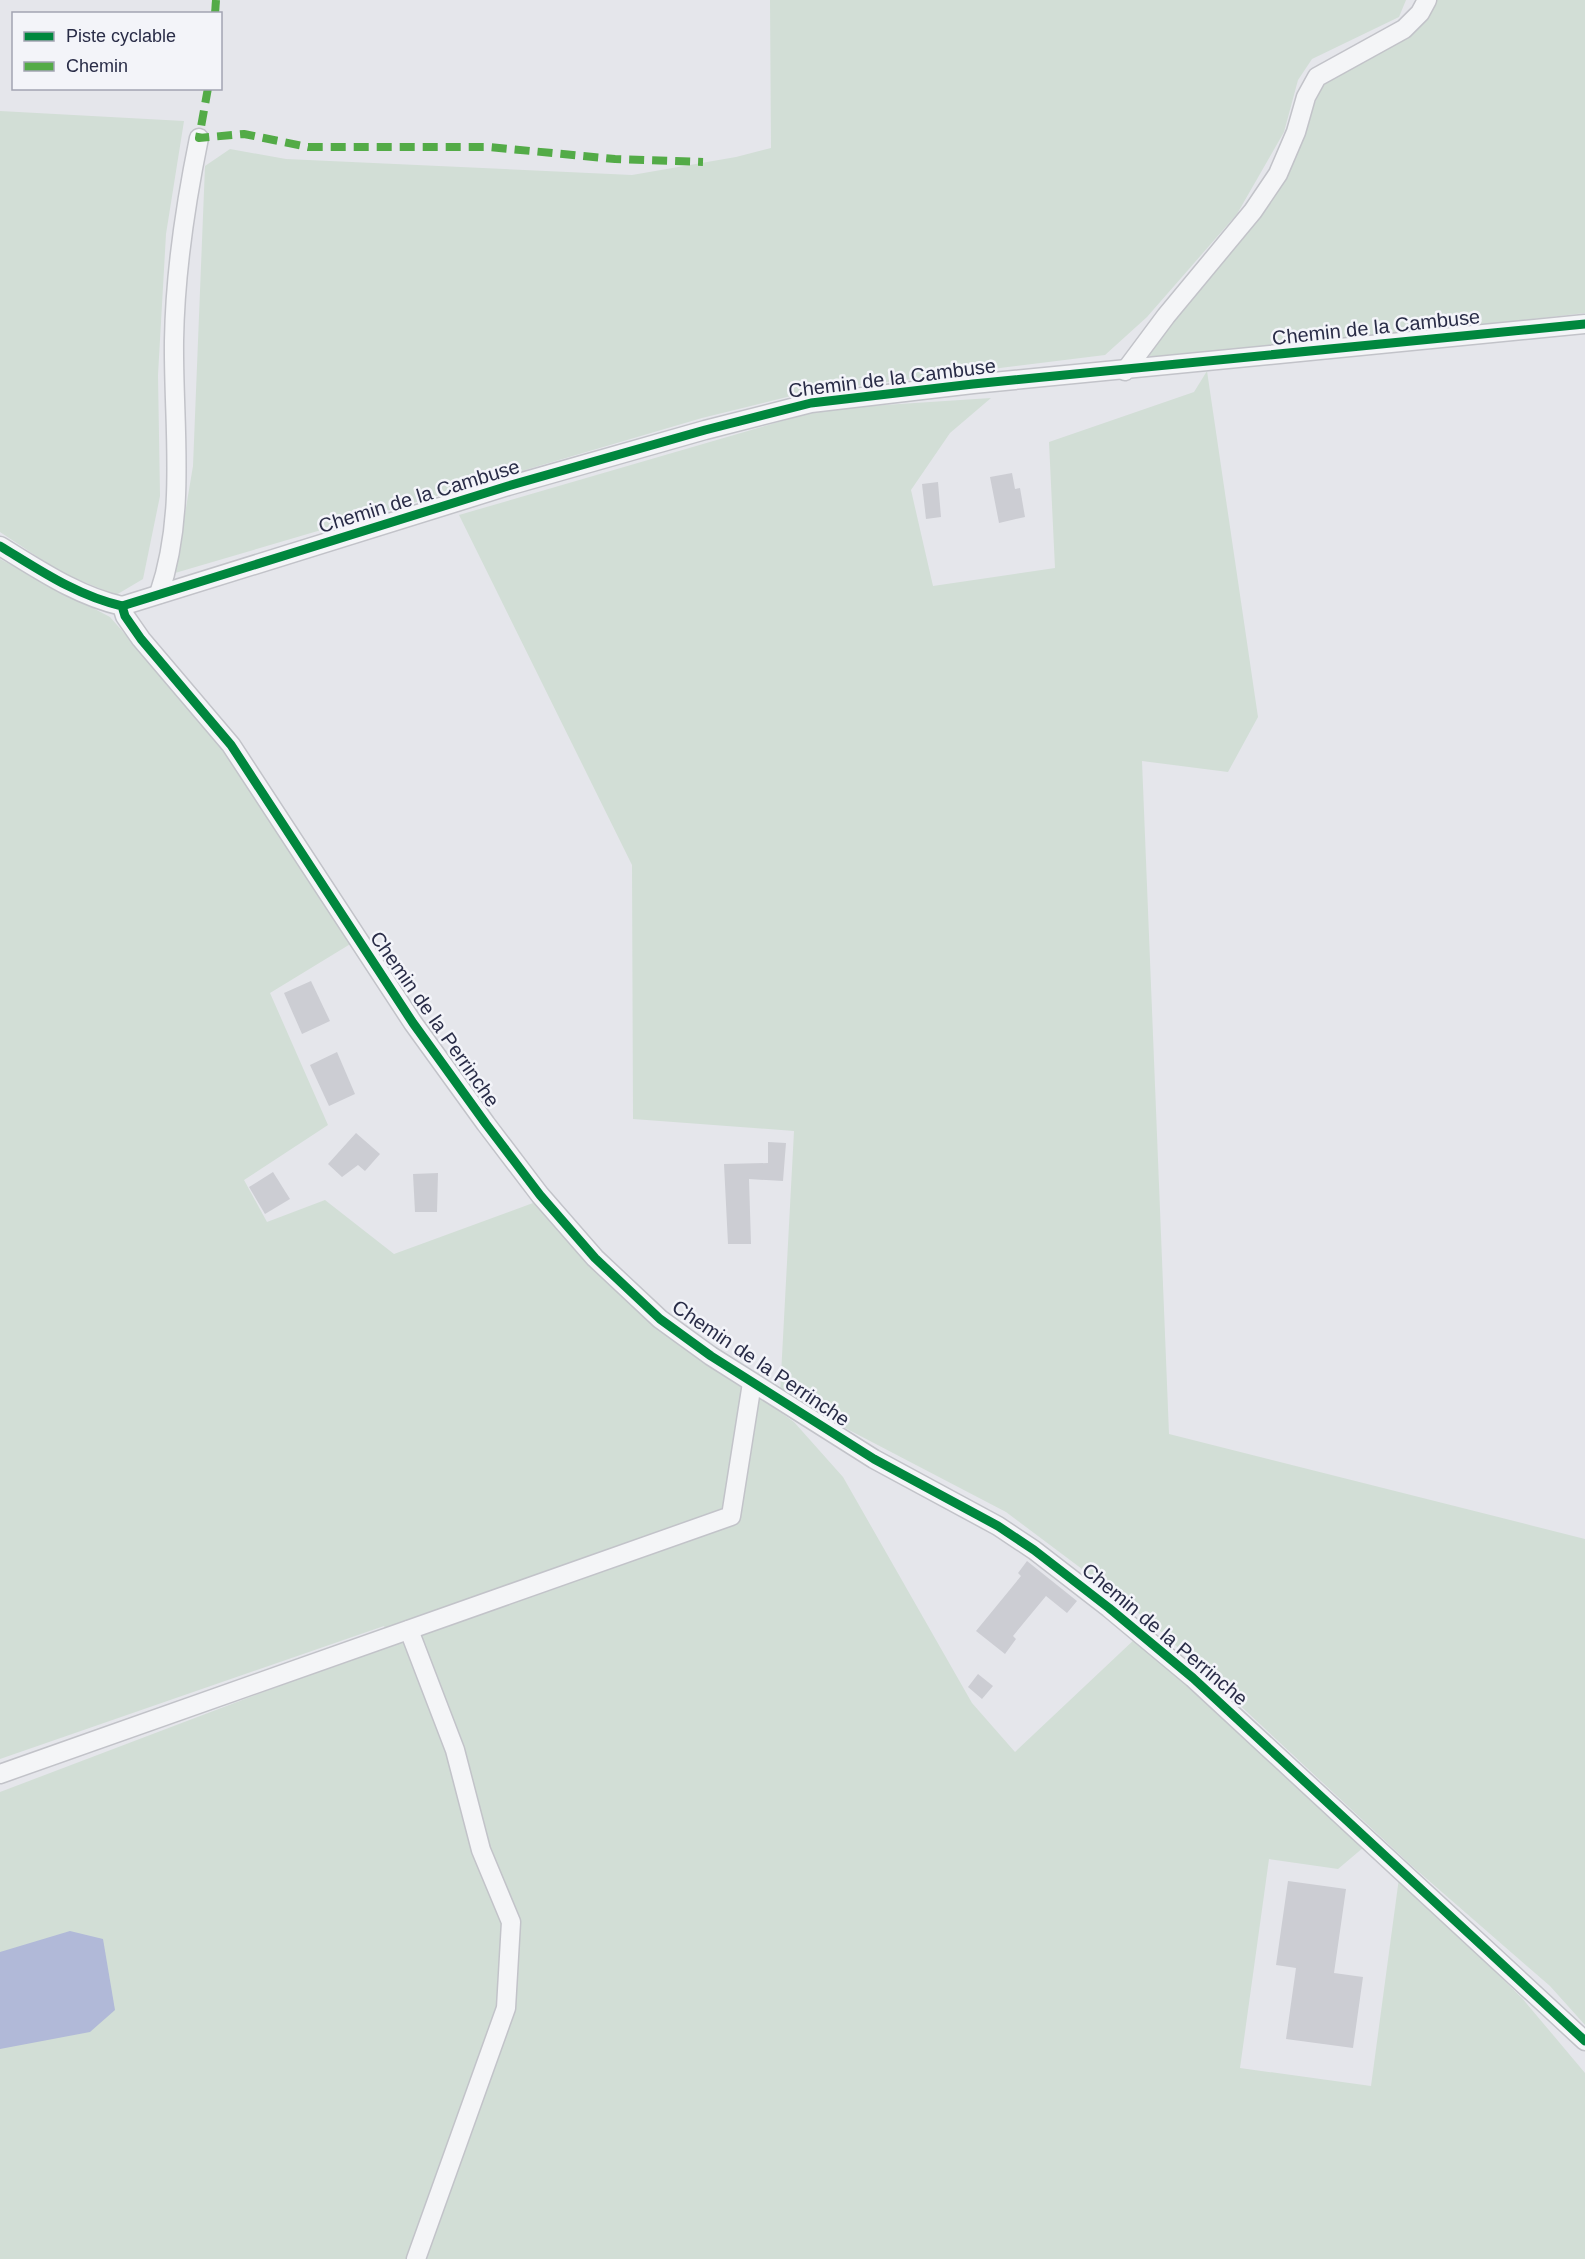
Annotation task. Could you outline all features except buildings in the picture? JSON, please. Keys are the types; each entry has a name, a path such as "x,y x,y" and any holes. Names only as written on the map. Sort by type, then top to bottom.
{"street":[{"path":"1125,371 1166,316 1252,211 1278,174 1296,132 1306,97 1317,76 1404,29 1420,13 1427,0"},
{"path":"159,594 169,565 176,517 174,344 178,260 186,202 200,138"},
{"name":"Chemin de la Cambuse","path":"122,606 530,480 705,430 811,404 973,384 1125,371 1585,324"},
{"path":"0,546 52,578 96,598 122,606"},
{"name":"Chemin de la Perrinche","path":"122,606 125,616 141,639 231,745 413,1023 540,1195 595,1258 660,1319 752,1383 874,1459 998,1527 1034,1550 1109,1608 1193,1678 1585,2041"},
{"path":"0,1774 731,1516 752,1383"},
{"path":"409,1630 455,1750 481,1850 511,1922 506,2008 416,2259"}],"shaded area":[{"path":"770,0 1406,0 1399,17 1312,59 1298,80 1284,132 1237,214 1147,317 1105,355 807,392 702,418 175,573 193,466 205,166 230,149 286,159 632,175 736,157 771,148"},
{"path":"1437,0 1585,0 1585,313 1331,342 1150,357 1149,348 1236,247 1270,202 1286,175 1321,88 1335,73 1423,23"},
{"path":"0,111 184,121 166,234 158,375 160,496 143,579 116,595 62,573 0,532"},
{"path":"1207,371 1258,717 1228,772 1142,761 1169,1434 1585,1539 1585,2025 1550,1986 1412,1866 1158,1629 1110,1590 1006,1512 780,1394 794,1131 633,1119 632,865 459,515 823,409 991,398 950,433 911,490 933,586 1055,568 1049,442 1194,392"},
{"path":"0,559 110,617 214,735 352,943 270,993 328,1125 244,1180 267,1222 325,1200 394,1254 533,1203 644,1317 720,1368 794,1422 843,1477 972,1703 1015,1752 1137,1637 1364,1847 1338,1869 1269,1859 1240,2068 1371,2086 1399,1878 1522,1998 1585,2073 1585,2259 0,2259 0,1792 390,1644 384,1626 0,1759"}],"water":[{"path":"70,1931 103,1939 115,2010 90,2032 0,2049 0,1952"}],"marked path":[{"path":"215,12 216,0"},
{"path":"208,90 199,138 244,134 308,147 489,147 615,159 703,162"}],"cycle path":[{"path":"122,606 508,486 705,430 811,403 973,384 1585,324"},
{"path":"0,546 74,589 122,606 125,616 141,639 231,745 413,1023 486,1124 540,1195 595,1258 660,1319 711,1356 874,1459 998,1526 1034,1550 1109,1608 1193,1678 1585,2041"}]}
